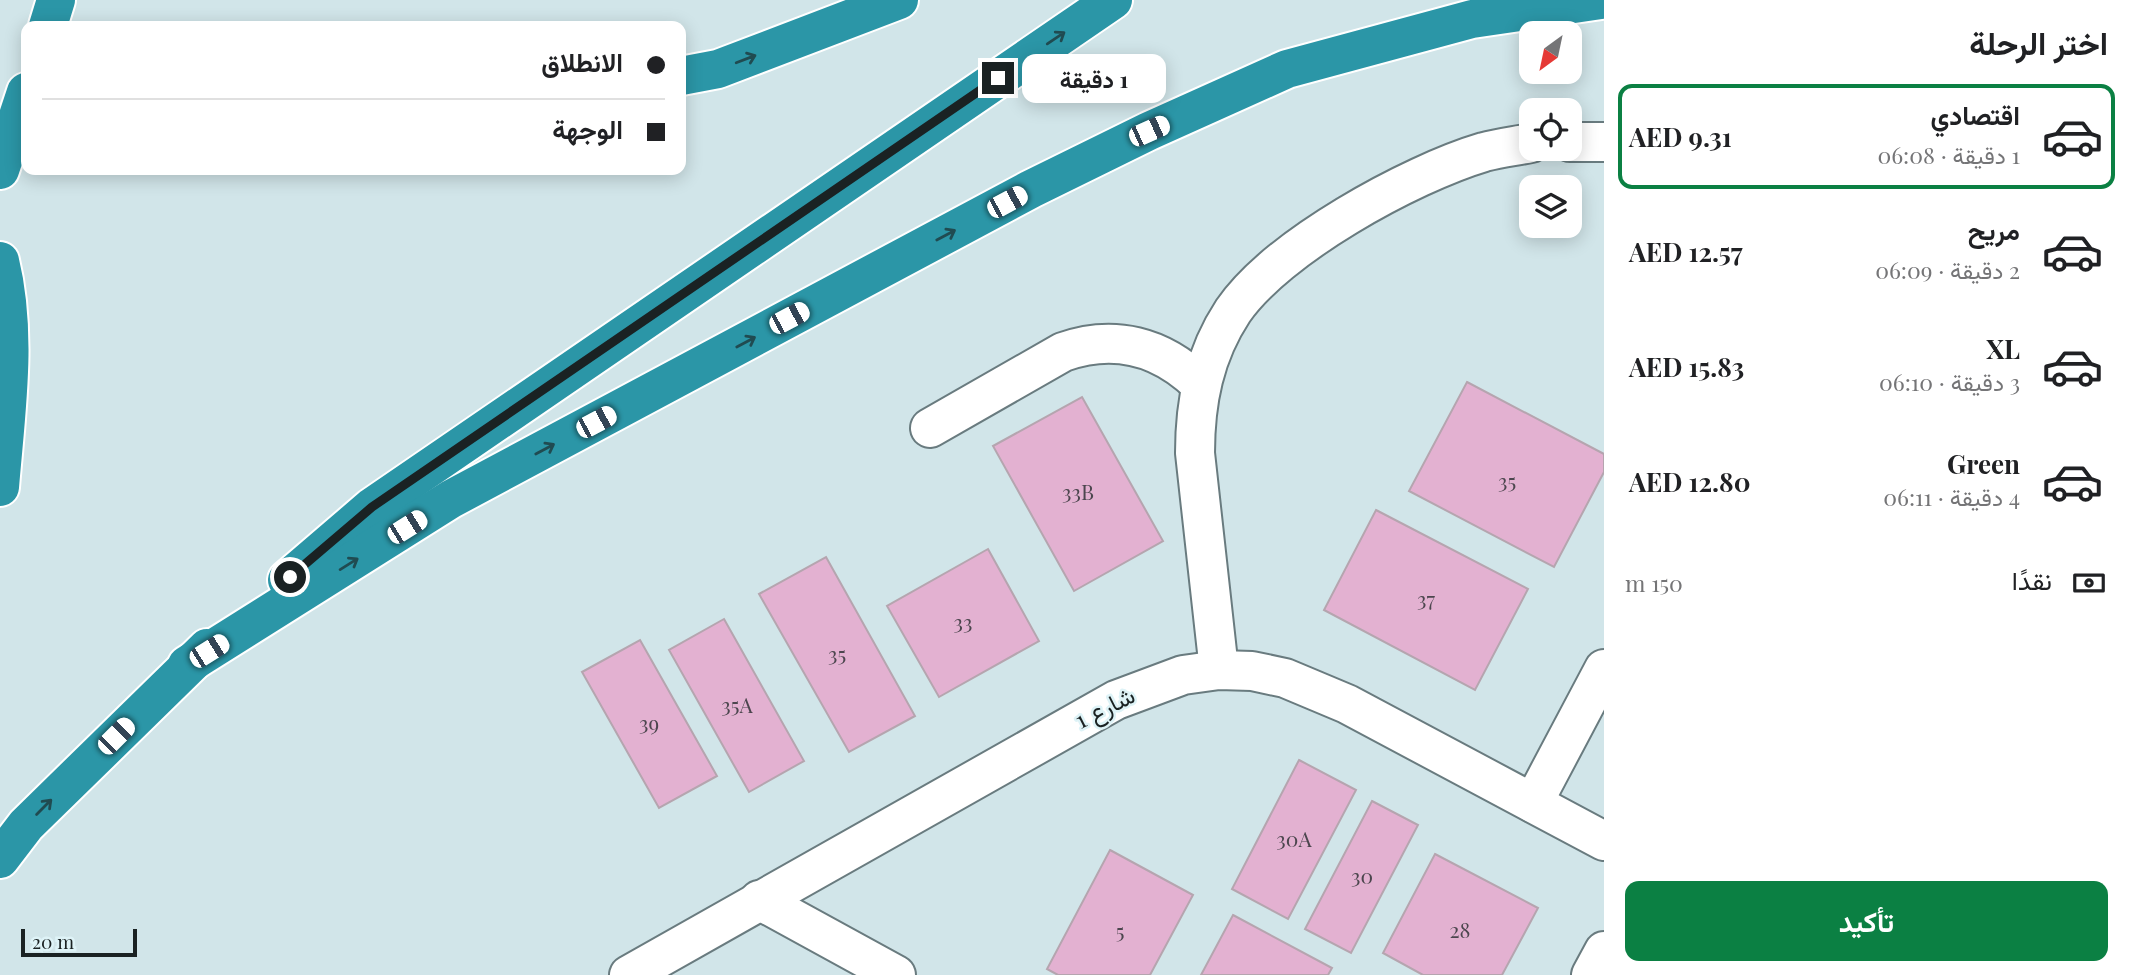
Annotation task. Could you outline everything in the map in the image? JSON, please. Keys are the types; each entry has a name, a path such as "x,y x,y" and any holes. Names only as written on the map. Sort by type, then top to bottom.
{"highway":[{"path":"50,21 56,0"},
{"path":"686,75 718,69 899,0"},
{"path":"0,859 26,825 187,665 372,507 1112,0"},
{"path":"187,665 451,499 1031,189 1149,131 1287,69 1472,19 1601,0"},
{"path":"0,82 21,88"},
{"path":"3,162 21,106"},
{"path":"0,261 6,288 10,366 0,487"}],"street":[{"path":"1582,142 1604,142"},
{"path":"1219,670 1195,453 1195,418 1200,384 1214,346 1234,310 1261,279 1292,253 1349,217 1433,172 1484,152 1519,145"},
{"path":"930,428 1063,352 1087,344 1137,346 1183,367 1200,384"},
{"path":"1533,803 1604,669"},
{"name":"شارع 1","path":"629,975 1116,700 1183,675 1219,670 1252,671 1317,689 1604,841"},
{"path":"760,900 896,975"},
{"path":"1591,975 1604,951"}],"building":[{"path":"1467,382 1604,454 1604,472 1554,567 1409,491"},
{"path":"1082,397 1163,541 1074,591 993,446"},
{"path":"1376,510 1528,589 1475,690 1324,610"},
{"path":"988,549 1039,641 939,697 887,606"},
{"path":"826,557 915,716 849,752 759,594"},
{"path":"724,619 804,761 749,792 669,650"},
{"path":"640,640 717,776 659,808 582,672"},
{"path":"1299,760 1356,790 1288,919 1232,889"},
{"path":"1372,801 1418,825 1351,953 1305,929"},
{"path":"1110,850 1193,895 1150,975 1058,975 1047,969"},
{"path":"1435,854 1538,908 1502,975 1423,975 1383,953"},
{"path":"1233,915 1332,968 1328,975 1201,975"}],"route":[{"path":"290,577 372,507 998,78"}]}
